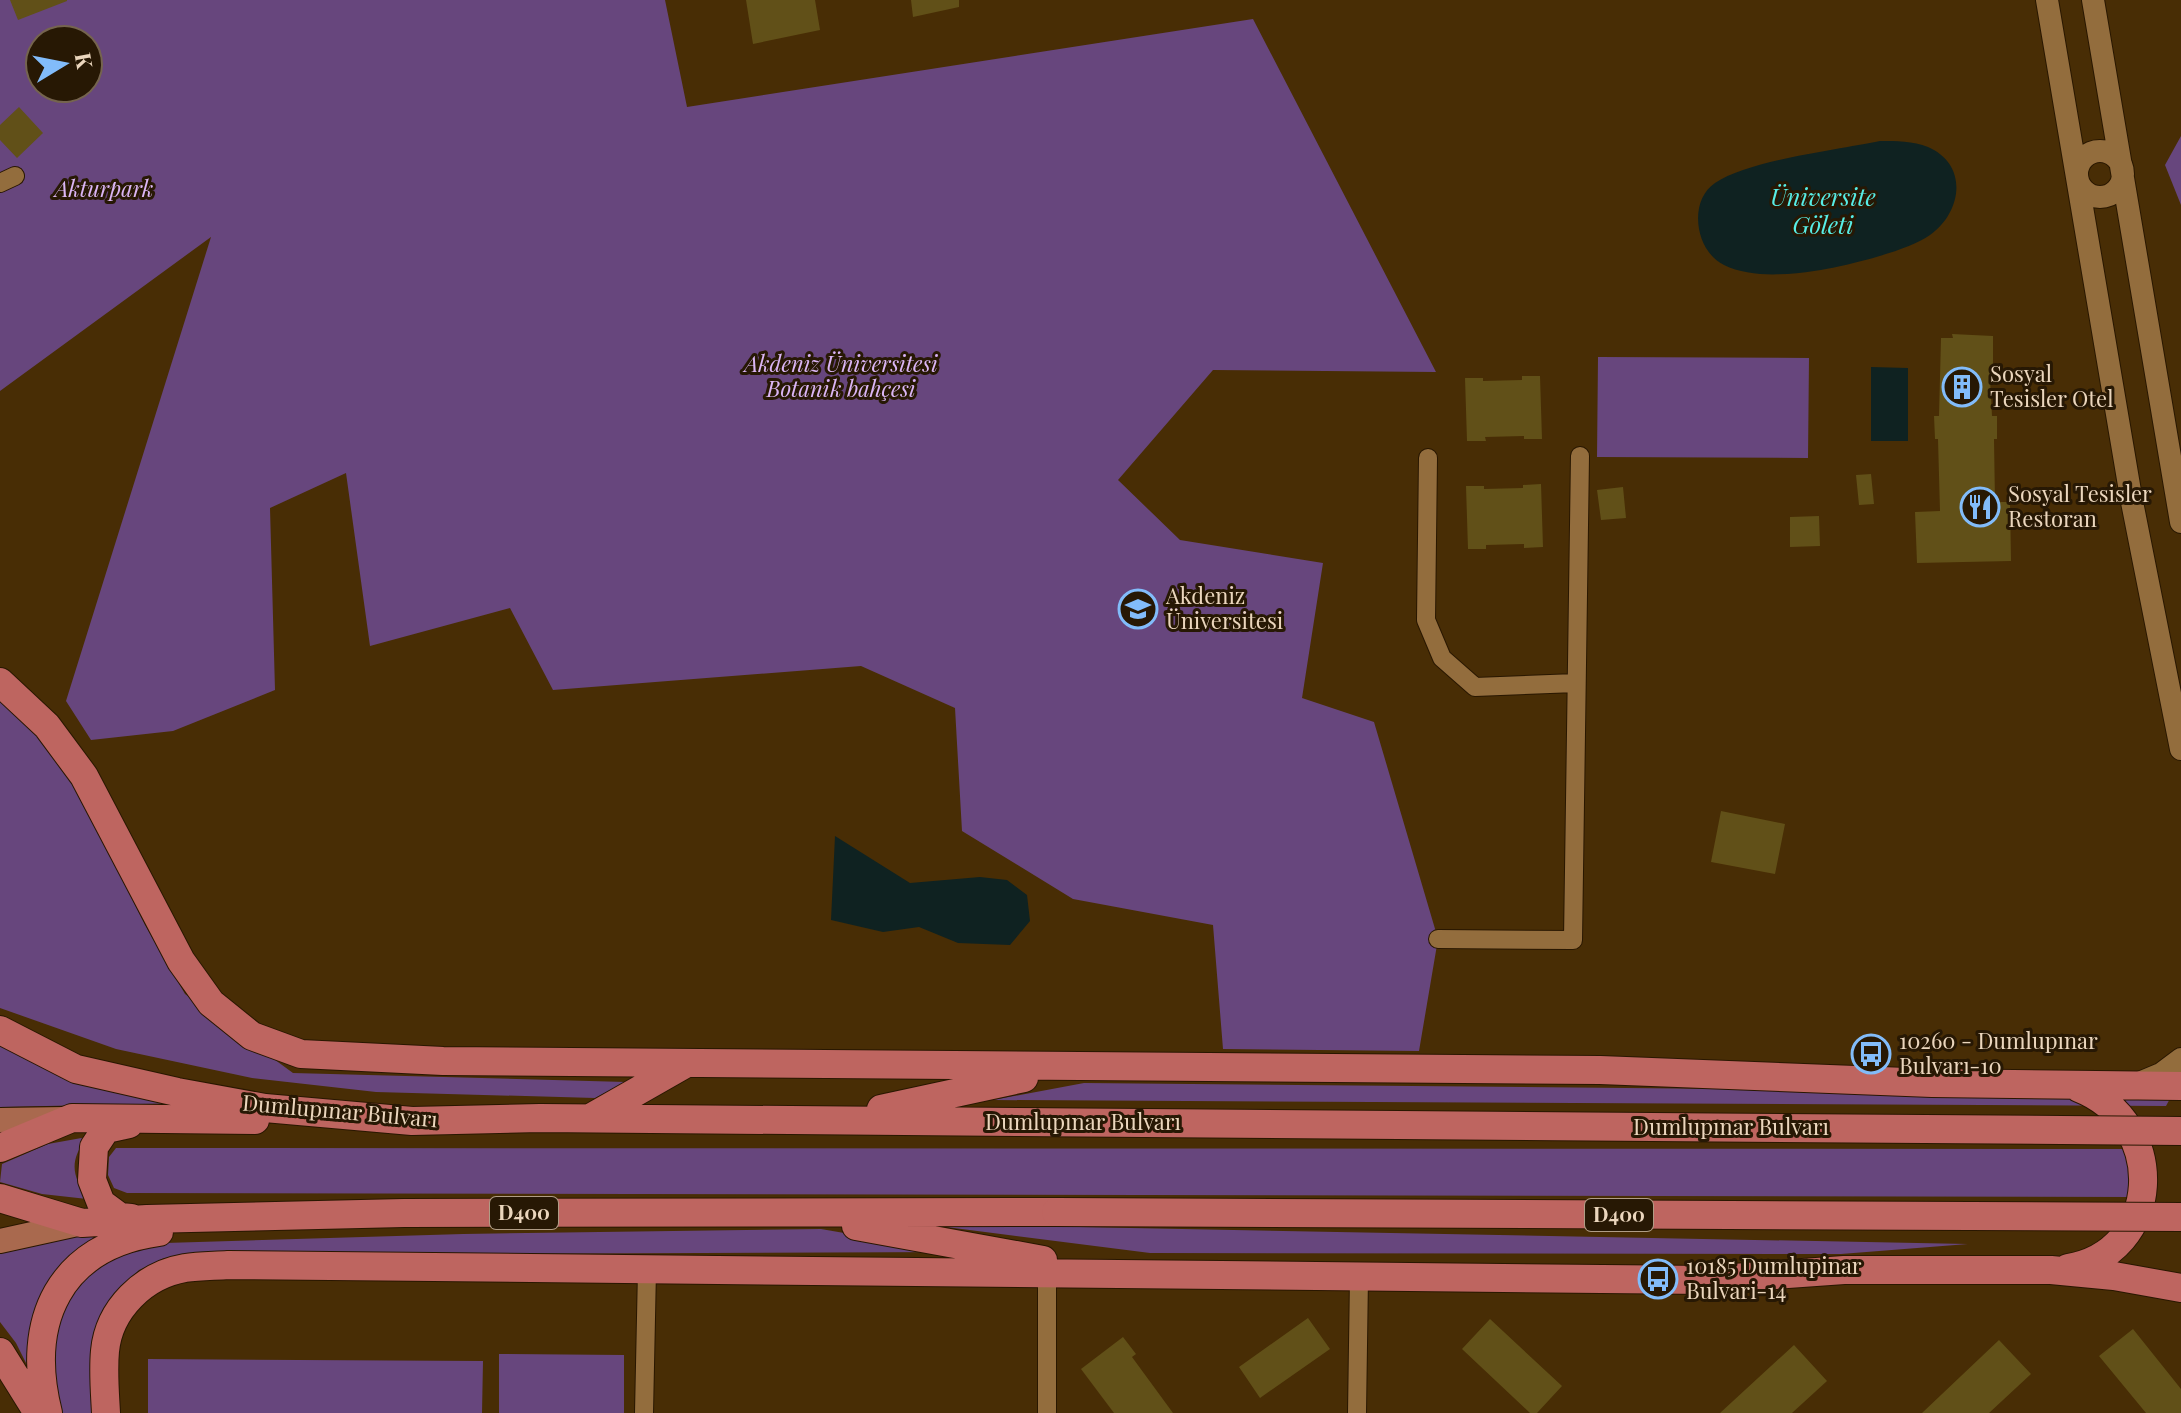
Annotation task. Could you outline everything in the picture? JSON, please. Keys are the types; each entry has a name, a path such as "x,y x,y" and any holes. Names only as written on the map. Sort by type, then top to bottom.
{"main road":[{"path":"0,682 47,726 84,776 181,961 205,996 252,1036 301,1054 443,1061 685,1064 1600,1070 2130,1087 2181,1086"},
{"name":"Dumlupınar Bulvarı","path":"0,1030 76,1069 177,1092 265,1108 412,1121 828,1120 2181,1131"},
{"path":"589,1119 685,1064"},
{"path":"828,1120 1075,1067"},
{"path":"2051,1270 2078,1266 2103,1255 2123,1237 2137,1213 2144,1187 2143,1160 2134,1134 2118,1112 2097,1095 2072,1085"},
{"path":"0,1148 72,1118"},
{"path":"147,1219 120,1217 101,1203 92,1180 94,1147 106,1129 150,1119"},
{"path":"0,1120 412,1121"},
{"path":"0,1198 82,1223"},
{"name":"D400","path":"0,1241 82,1223 404,1213 1056,1212 2181,1217"},
{"path":"786,1213 1119,1274"},
{"path":"48,1413 42,1388 40,1352 44,1327 64,1280 79,1265 120,1241 149,1233 262,1218"},
{"path":"106,1413 105,1349 124,1305 145,1284 172,1272 228,1265 1706,1280 1844,1270 2051,1270 2114,1276 2181,1288"},
{"path":"0,1352 38,1413"}],"street":[{"path":"2047,0 2131,497 2175,682 2181,749"},
{"path":"2093,0 2181,522"},
{"path":"2095,152 2113,155 2123,170 2119,187 2104,197 2087,193 2077,179 2081,161 2095,152"},
{"path":"1438,939 1573,940 1580,456"},
{"path":"1428,458 1426,620 1442,658 1475,687 1576,683"},
{"path":"2130,1087 2161,1074 2181,1059"},
{"path":"644,1413 647,1270"},
{"path":"1047,1274 1047,1413"},
{"path":"1357,1413 1359,1277"}],"green space":[{"name":"Akdeniz Üniversitesi Botanik bahçesi","path":"0,0 665,0 687,107 1253,19 1436,372 1213,370 1118,480 1180,540 1323,563 1302,698 1374,722 1438,939 1419,1051 1223,1049 1213,925 1073,899 962,831 955,708 861,666 553,690 510,608 370,646 346,473 270,508 275,690 173,731 91,740 66,701 211,237 0,391"},
{"path":"2181,136 2181,205 2165,165"},
{"path":"1598,357 1809,358 1808,458 1597,457"},
{"path":"0,700 26,720 73,780 145,925 185,994 293,1073 626,1082 595,1098 376,1092 252,1078 116,1049 0,1008"},
{"path":"0,1040 188,1103 0,1107"},
{"path":"1084,1083 2173,1093 2166,1106 993,1100"},
{"path":"87,1137 77,1154 75,1168 87,1199 42,1194 0,1182 2,1164 48,1144"},
{"path":"116,1148 2132,1149 2135,1197 127,1193 114,1188 108,1175 109,1157"},
{"path":"923,1224 1968,1244 1841,1254 1150,1253"},
{"path":"141,1225 74,1254 29,1369 16,1343 0,1322 0,1245"},
{"path":"821,1229 954,1252 199,1255 164,1258 139,1270 116,1294 95,1413 58,1413 50,1360 64,1306 90,1273 124,1249 165,1243 463,1234"},
{"path":"499,1354 624,1355 624,1413 499,1413"},
{"path":"148,1359 483,1361 482,1413 148,1413"}],"water":[{"name":"Üniversite Göleti","path":"1880,141 1928,147 1950,165 1955,177 1954,202 1941,225 1930,235 1875,258 1792,274 1757,274 1734,269 1714,258 1707,249 1698,226 1698,213 1706,191 1715,183 1771,162"},
{"path":"1871,367 1908,368 1908,441 1871,441"},
{"path":"835,836 910,883 980,877 1007,880 1027,895 1030,921 1010,945 958,943 919,927 883,932 831,920"}],"building":[{"path":"10,0 67,0 67,1 18,20"},
{"path":"746,0 815,0 820,30 753,44"},
{"path":"911,0 959,0 959,7 913,17"},
{"path":"19,107 43,133 17,158 0,140 0,125"},
{"path":"1952,334 1993,336 1993,378 1990,378 1992,416 1997,416 1997,439 1994,439 1995,502 2010,502 2011,561 1917,563 1915,512 1940,511 1938,439 1935,439 1934,416 1939,416 1941,338 1953,338"},
{"path":"1522,376 1540,376 1542,439 1485,437 1486,441 1467,441 1465,378 1522,380"},
{"path":"1871,474 1874,504 1859,505 1856,475"},
{"path":"1541,484 1543,547 1486,545 1486,549 1468,549 1466,486 1523,488 1523,485"},
{"path":"1623,487 1626,518 1601,520 1597,490"},
{"path":"1819,516 1820,546 1790,547 1790,517"},
{"path":"1721,811 1785,824 1775,874 1711,862"},
{"path":"1308,1318 1330,1349 1260,1398 1239,1367"},
{"path":"1490,1319 1562,1386 1537,1413 1530,1413 1462,1349"},
{"path":"2133,1329 2181,1389 2181,1413 2146,1413 2099,1356"},
{"path":"1123,1337 1136,1354 1132,1357 1173,1413 1114,1413 1081,1369"},
{"path":"1999,1340 2031,1374 1989,1413 1922,1413"},
{"path":"1794,1345 1827,1381 1792,1413 1720,1413"}],"place":[{"name":"Sosyal Tesisler Otel","path":"1962,387"},
{"name":"Sosyal Tesisler Restoran","path":"1980,507"},
{"name":"Akdeniz Üniversitesi","path":"1138,609"},
{"name":"10260 - Dumlupınar Bulvarı-10","path":"1871,1054"},
{"name":"10185 Dumlupinar Bulvari-14","path":"1658,1279"}],"park label":[{"name":"Akturpark","path":"104,189"}]}
